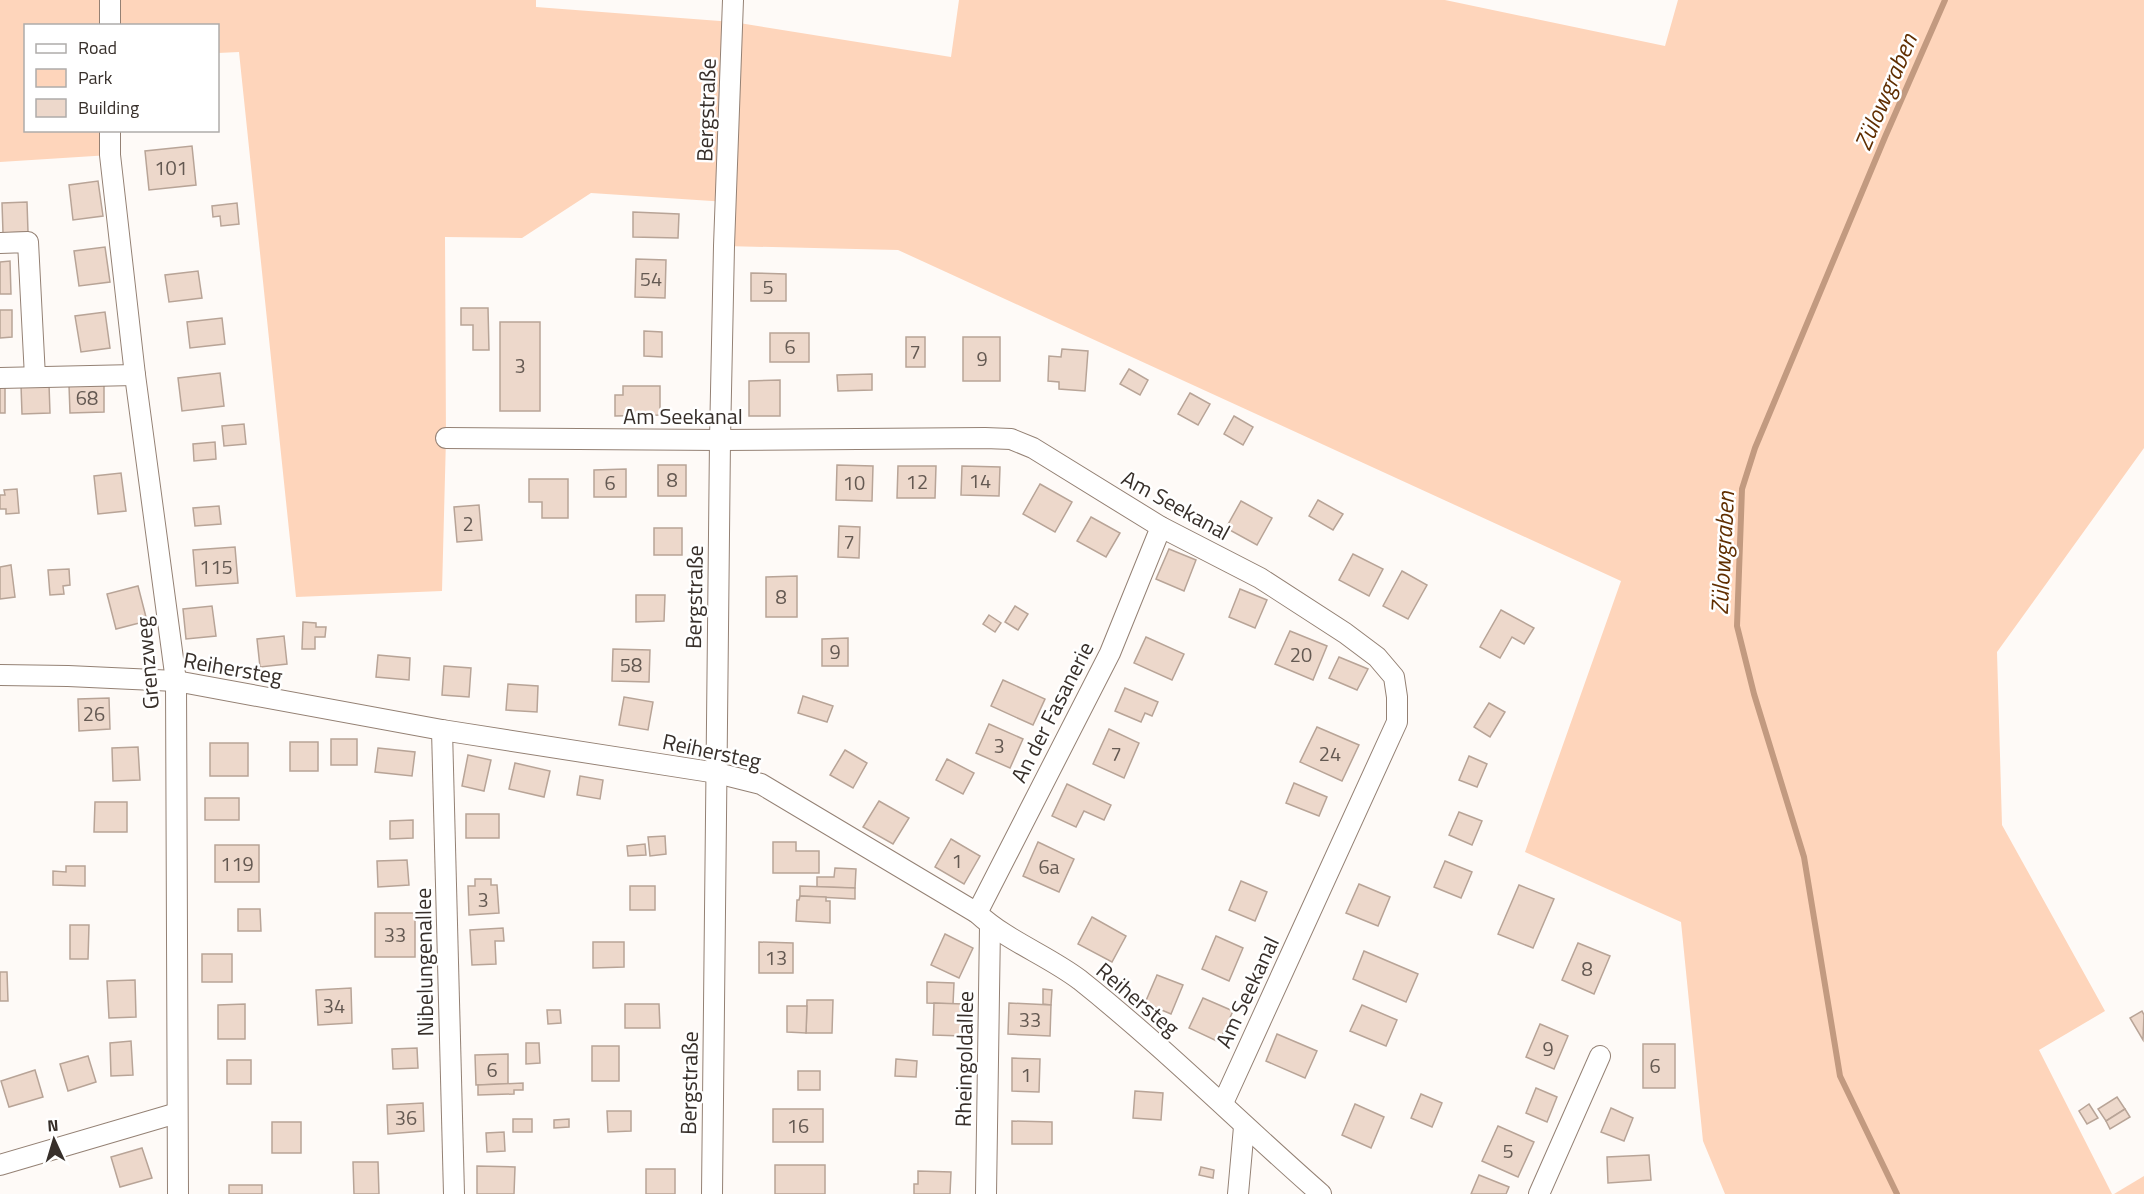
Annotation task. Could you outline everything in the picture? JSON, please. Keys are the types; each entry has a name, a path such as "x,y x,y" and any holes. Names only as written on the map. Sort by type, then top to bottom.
{"street":[{"path":"110,0 110,24"},
{"name":"Bergstraße","path":"712,1194 720,440 733,0"},
{"name":"Grenzweg","path":"110,132 110,155 135,375 176,681 178,1194"},
{"path":"0,243 28,242 35,377"},
{"path":"0,378 135,375"},
{"name":"Am Seekanal","path":"446,438 1011,439 1033,448 1161,527 1260,578 1345,633 1377,657 1394,676 1397,722 1223,1103"},
{"name":"An der Fasanerie","path":"983,920 1110,652 1161,527"},
{"name":"Reihersteg","path":"0,675 176,681 442,730 717,772 761,784 1078,978 1223,1103 1244,1127 1321,1194"},
{"name":"Nibelungenallee","path":"442,730 454,1194"},
{"name":"Rheingoldallee","path":"983,920 986,1194"},
{"path":"1539,1194 1600,1056"},
{"path":"0,1165 177,1113"},
{"path":"1238,1194 1244,1127"}],"green space":[{"path":"0,0 536,0 536,7 733,22 951,57 959,0 1445,0 1665,46 1678,0 2144,0 2144,448 1997,652 2002,825 2105,1011 2039,1050 2112,1194 1725,1194 1703,1141 1681,922 1525,852 1621,581 898,250 724,246 727,202 591,193 522,238 445,237 446,438 442,591 296,597 239,52 219,53 219,24 24,24 24,132 110,132 110,155 0,162"},
{"path":"2144,1176 2144,1194 2114,1194"}],"building":[{"path":"192,146 196,185 149,190 145,151"},
{"path":"98,181 103,216 73,220 69,185"},
{"path":"27,202 28,232 3,233 2,203"},
{"path":"237,203 239,224 221,226 220,216 213,217 212,206"},
{"path":"633,212 679,214 678,238 633,237"},
{"path":"105,247 110,282 79,286 74,251"},
{"path":"636,259 666,260 665,298 635,297"},
{"path":"10,261 11,294 0,294 0,262"},
{"path":"198,271 202,298 169,302 165,275"},
{"path":"751,273 786,274 786,301 751,301"},
{"path":"461,308 488,308 489,350 473,350 473,325 461,325"},
{"path":"0,310 12,310 12,337 0,338"},
{"path":"105,312 110,348 81,352 75,316"},
{"path":"222,318 225,344 190,348 187,322"},
{"path":"500,322 540,322 540,411 500,411"},
{"path":"644,331 662,332 662,357 644,356"},
{"path":"770,333 809,333 809,362 770,362"},
{"path":"906,337 925,337 925,367 906,367"},
{"path":"963,337 1000,337 1000,381 963,381"},
{"path":"1062,349 1088,351 1085,391 1059,389 1059,382 1048,381 1049,356 1061,357"},
{"path":"1129,369 1148,380 1140,395 1120,384"},
{"path":"220,373 224,406 182,411 178,378"},
{"path":"872,374 872,390 838,391 837,375"},
{"path":"780,380 780,416 749,416 749,381"},
{"path":"49,384 50,413 22,414 21,385"},
{"path":"104,384 104,412 70,413 69,385"},
{"path":"0,386 5,386 5,413 0,413"},
{"path":"623,386 660,386 660,415 615,416 615,395 623,395"},
{"path":"1190,393 1210,404 1198,425 1178,414"},
{"path":"1234,416 1253,427 1243,445 1224,434"},
{"path":"244,424 246,444 224,446 222,426"},
{"path":"215,442 216,459 194,461 193,444"},
{"path":"658,465 686,465 686,496 658,496"},
{"path":"837,465 873,466 872,501 836,500"},
{"path":"898,466 936,466 935,498 897,498"},
{"path":"962,466 1000,467 999,496 961,495"},
{"path":"626,469 626,497 594,497 594,470"},
{"path":"121,473 126,511 98,514 94,476"},
{"path":"529,479 568,479 568,518 542,518 542,502 529,502"},
{"path":"1040,484 1072,502 1055,532 1023,514"},
{"path":"17,489 19,513 6,514 6,509 0,509 0,495 5,495 4,490"},
{"path":"1318,500 1343,514 1333,530 1309,516"},
{"path":"1241,501 1272,518 1257,545 1226,528"},
{"path":"479,505 482,540 457,542 454,507"},
{"path":"219,506 221,524 195,526 193,508"},
{"path":"1091,517 1120,533 1106,557 1077,541"},
{"path":"839,526 860,527 859,558 838,557"},
{"path":"654,528 682,528 682,555 654,555"},
{"path":"235,547 238,583 196,586 193,550"},
{"path":"1169,549 1196,560 1184,591 1156,579"},
{"path":"1353,554 1383,569 1369,596 1339,580"},
{"path":"11,565 15,597 0,599 0,567"},
{"path":"69,569 70,585 63,586 64,594 50,595 48,570"},
{"path":"1402,571 1427,585 1408,619 1383,606"},
{"path":"797,576 797,617 766,617 766,577"},
{"path":"138,586 147,621 116,629 107,594"},
{"path":"1240,589 1267,600 1255,628 1229,617"},
{"path":"636,595 665,595 664,621 636,622"},
{"path":"212,606 216,636 186,639 183,609"},
{"path":"1015,606 1028,614 1018,630 1005,622"},
{"path":"1501,610 1534,628 1524,644 1512,637 1500,658 1480,647"},
{"path":"989,615 1001,623 995,632 983,624"},
{"path":"303,622 316,623 316,627 326,627 325,637 315,637 315,649 302,649"},
{"path":"1290,631 1327,646 1313,680 1275,664"},
{"path":"284,636 287,664 260,667 257,639"},
{"path":"1146,637 1184,654 1172,680 1134,663"},
{"path":"848,638 848,666 822,666 822,639"},
{"path":"613,649 650,650 649,682 612,681"},
{"path":"378,655 410,658 409,680 376,677"},
{"path":"1339,657 1368,669 1357,690 1329,678"},
{"path":"444,666 471,668 469,697 442,695"},
{"path":"1003,680 1045,699 1033,725 991,706"},
{"path":"508,684 538,686 537,712 506,710"},
{"path":"1125,688 1158,702 1152,716 1145,713 1141,722 1115,711"},
{"path":"803,696 833,706 827,722 798,713"},
{"path":"624,697 653,702 648,730 619,725"},
{"path":"109,698 110,729 79,731 78,699"},
{"path":"1489,703 1505,712 1490,737 1474,727"},
{"path":"989,724 1023,739 1010,768 976,753"},
{"path":"1317,727 1359,745 1342,781 1300,762"},
{"path":"1109,729 1139,743 1124,778 1093,764"},
{"path":"331,739 357,739 357,765 331,765"},
{"path":"290,742 318,742 318,771 290,771"},
{"path":"210,743 248,743 248,776 210,776"},
{"path":"138,747 140,780 113,781 112,748"},
{"path":"378,748 415,752 412,776 375,772"},
{"path":"845,750 867,763 853,788 830,775"},
{"path":"468,755 491,760 484,791 462,786"},
{"path":"1469,756 1487,764 1477,787 1459,780"},
{"path":"947,759 974,773 963,794 936,780"},
{"path":"515,763 550,771 544,797 509,789"},
{"path":"580,776 603,780 600,799 577,795"},
{"path":"1294,783 1327,797 1319,816 1286,803"},
{"path":"1067,784 1111,805 1104,820 1084,811 1076,827 1052,816"},
{"path":"205,798 239,798 239,820 205,820"},
{"path":"879,801 909,818 893,844 863,827"},
{"path":"95,802 127,802 127,832 94,832"},
{"path":"1459,812 1482,821 1472,845 1449,835"},
{"path":"466,814 499,814 499,838 466,838"},
{"path":"413,820 413,838 390,839 390,821"},
{"path":"665,836 666,854 650,856 648,837"},
{"path":"951,839 980,856 964,884 935,867"},
{"path":"773,842 796,842 796,851 819,851 819,873 773,873"},
{"path":"1038,842 1074,859 1059,892 1023,876"},
{"path":"645,844 646,855 628,856 627,846"},
{"path":"215,845 259,845 259,882 215,882"},
{"path":"407,860 409,885 378,887 377,861"},
{"path":"1445,861 1472,872 1461,898 1434,887"},
{"path":"66,866 85,866 85,886 53,885 53,871 66,872"},
{"path":"835,868 856,869 855,888 817,887 817,877 834,877"},
{"path":"475,879 491,879 491,885 497,885 499,913 469,915 468,886 475,886"},
{"path":"1241,881 1267,892 1255,921 1229,910"},
{"path":"1359,884 1390,897 1378,926 1346,913"},
{"path":"1519,885 1554,899 1533,948 1498,934"},
{"path":"630,886 655,886 655,910 630,910"},
{"path":"800,886 855,888 855,899 800,896"},
{"path":"800,896 826,897 826,901 830,901 830,923 796,921 797,900"},
{"path":"238,909 260,909 261,931 238,931"},
{"path":"375,913 415,913 415,957 375,957"},
{"path":"1092,917 1126,936 1112,962 1078,944"},
{"path":"70,925 89,925 88,959 70,959"},
{"path":"503,928 504,941 495,941 496,964 472,965 470,930"},
{"path":"945,934 973,948 959,978 931,965"},
{"path":"1216,936 1243,948 1229,981 1202,969"},
{"path":"593,942 624,942 624,967 593,968"},
{"path":"759,942 793,943 793,973 759,973"},
{"path":"1578,943 1610,956 1594,994 1562,980"},
{"path":"1364,951 1418,974 1406,1002 1353,979"},
{"path":"202,954 232,954 232,982 202,982"},
{"path":"0,972 7,972 8,1001 0,1001"},
{"path":"1157,975 1183,985 1171,1014 1145,1003"},
{"path":"135,980 136,1017 109,1018 107,981"},
{"path":"927,982 954,983 953,1004 927,1003"},
{"path":"351,988 352,1023 318,1025 316,990"},
{"path":"1043,989 1052,990 1051,1005 1043,1004"},
{"path":"1203,998 1233,1011 1219,1042 1189,1028"},
{"path":"807,1000 833,1000 832,1033 806,1033"},
{"path":"934,1003 963,1004 962,1036 933,1035"},
{"path":"1009,1003 1051,1005 1050,1036 1008,1034"},
{"path":"245,1004 245,1039 218,1039 218,1005"},
{"path":"625,1004 659,1004 660,1028 625,1028"},
{"path":"1362,1005 1397,1020 1386,1046 1350,1031"},
{"path":"787,1006 807,1006 806,1033 787,1032"},
{"path":"547,1010 560,1010 561,1023 548,1024"},
{"path":"2142,1011 2144,1015 2143,1040 2130,1018"},
{"path":"1540,1024 1568,1036 1554,1069 1526,1057"},
{"path":"1277,1034 1317,1051 1305,1078 1266,1061"},
{"path":"131,1041 133,1075 111,1076 110,1043"},
{"path":"526,1043 539,1043 540,1063 526,1064"},
{"path":"1643,1044 1675,1044 1675,1088 1643,1088"},
{"path":"592,1046 619,1046 619,1081 592,1081"},
{"path":"417,1048 418,1068 393,1069 392,1049"},
{"path":"508,1054 508,1084 476,1085 475,1055"},
{"path":"88,1056 96,1082 68,1091 60,1064"},
{"path":"1012,1058 1040,1059 1039,1092 1012,1091"},
{"path":"896,1059 917,1061 916,1077 895,1076"},
{"path":"227,1060 251,1060 251,1084 227,1084"},
{"path":"35,1070 43,1097 9,1107 1,1081"},
{"path":"798,1071 820,1071 820,1090 798,1090"},
{"path":"523,1083 523,1090 514,1090 514,1094 478,1095 478,1085"},
{"path":"1536,1088 1557,1097 1547,1122 1526,1113"},
{"path":"1135,1091 1163,1093 1161,1120 1133,1118"},
{"path":"1421,1094 1442,1103 1432,1127 1411,1118"},
{"path":"2117,1097 2125,1109 2106,1121 2098,1109"},
{"path":"423,1103 424,1131 388,1134 387,1105"},
{"path":"1355,1104 1384,1117 1371,1148 1342,1135"},
{"path":"2089,1104 2098,1118 2087,1124 2079,1111"},
{"path":"1611,1108 1633,1118 1624,1141 1601,1132"},
{"path":"773,1109 823,1109 823,1142 773,1142"},
{"path":"2125,1109 2130,1117 2110,1129 2106,1121"},
{"path":"607,1111 631,1111 631,1131 608,1132"},
{"path":"513,1119 532,1119 532,1132 513,1132"},
{"path":"569,1119 569,1127 554,1128 554,1120"},
{"path":"1012,1121 1052,1122 1052,1144 1012,1144"},
{"path":"272,1122 301,1122 301,1153 272,1153"},
{"path":"1498,1126 1534,1142 1518,1177 1482,1161"},
{"path":"504,1132 505,1151 487,1152 486,1133"},
{"path":"142,1148 152,1178 120,1187 111,1157"},
{"path":"1649,1155 1651,1180 1608,1183 1607,1157"},
{"path":"353,1162 378,1162 379,1194 354,1194"},
{"path":"775,1165 825,1165 825,1194 775,1194"},
{"path":"477,1166 515,1167 514,1194 477,1194"},
{"path":"1201,1167 1214,1170 1213,1178 1199,1175"},
{"path":"646,1169 675,1169 675,1194 646,1194"},
{"path":"918,1171 951,1172 950,1194 914,1194 914,1184 918,1184"},
{"path":"1479,1175 1509,1187 1506,1194 1471,1194"},
{"path":"229,1185 262,1185 262,1194 229,1194"}],"waterway":[{"name":"Zülowgraben","path":"1897,1194 1840,1076 1804,857 1754,694 1737,626 1742,489 1755,448 1945,0"}]}
